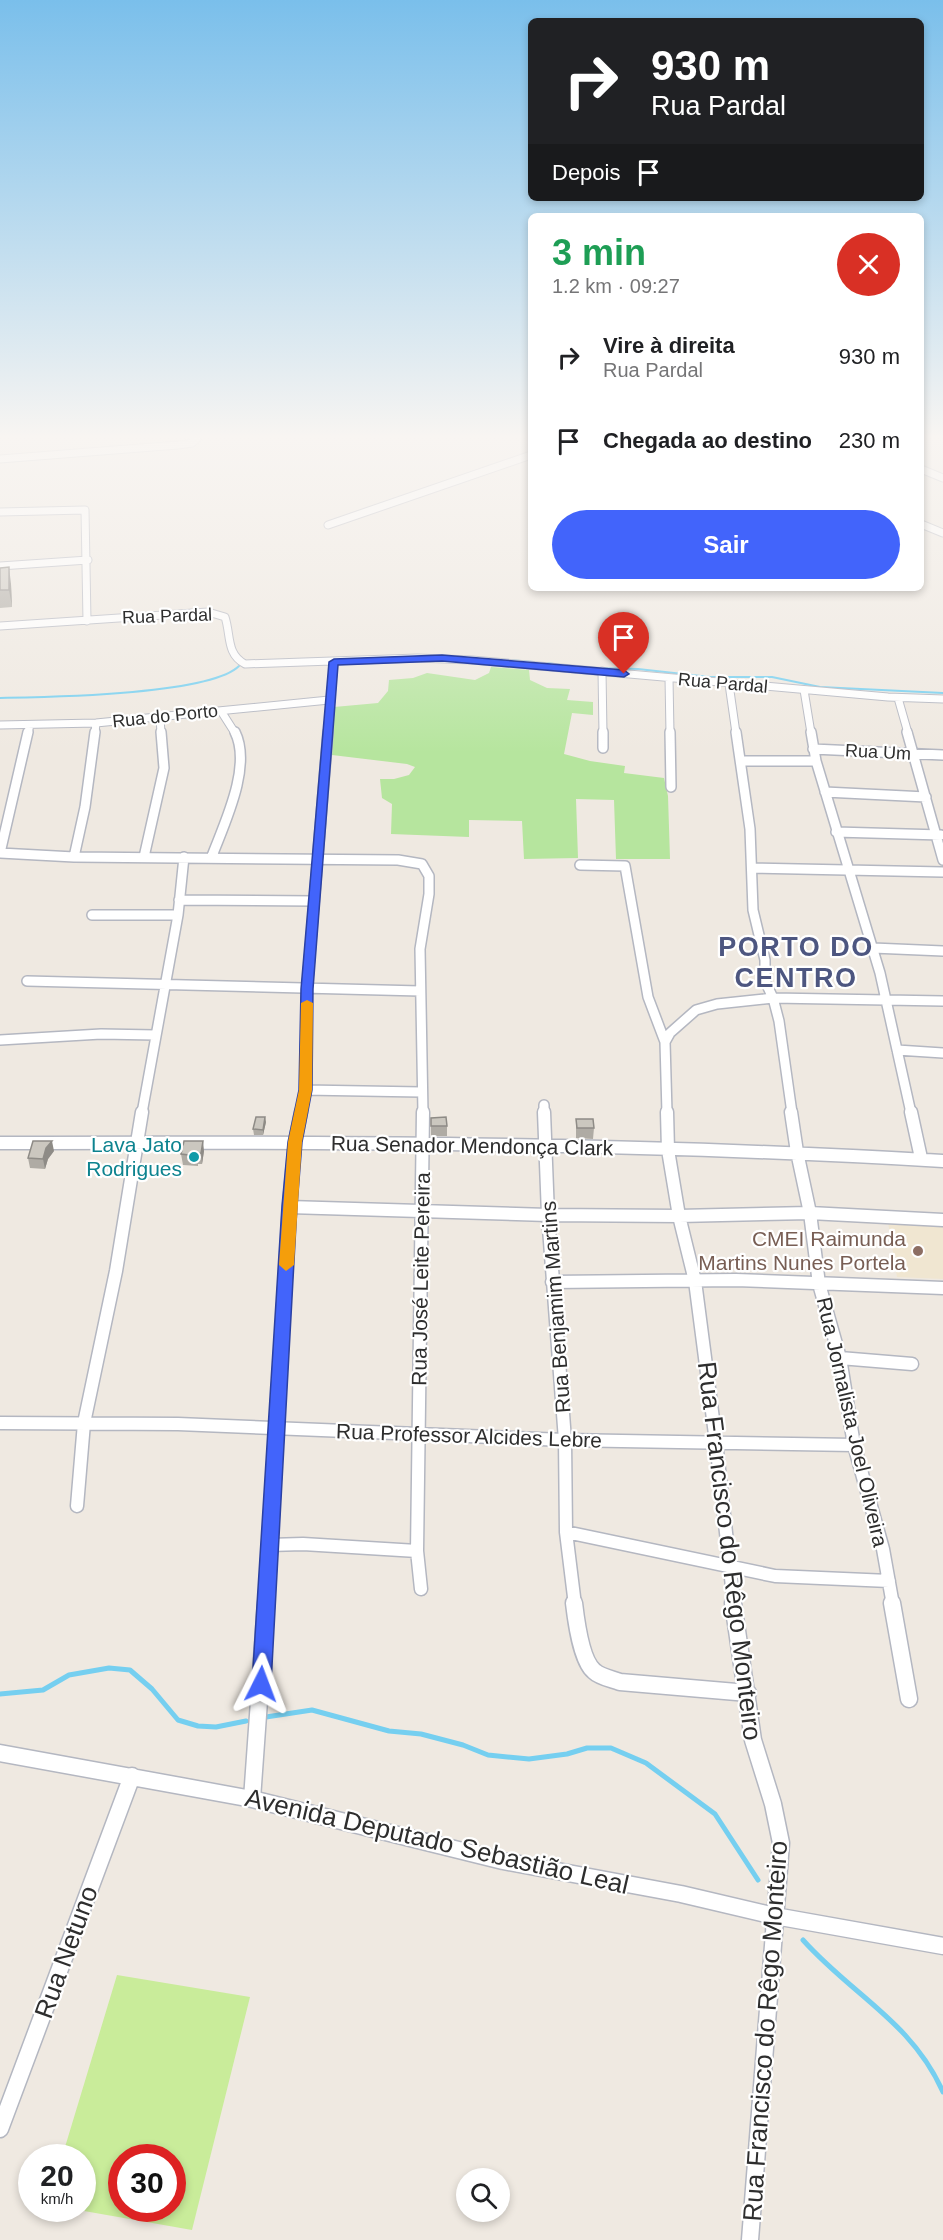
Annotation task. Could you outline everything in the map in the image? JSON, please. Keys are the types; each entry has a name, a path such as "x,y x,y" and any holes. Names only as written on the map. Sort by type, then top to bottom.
{"street":[{"path":"87,544 87,621"},
{"path":"0,566 88,560"},
{"name":"Rua Pardal","path":"0,627 214,612 225,617 231,655 235,660 258,665 442,658 898,698 943,699"},
{"path":"252,1799 270,1545 289,1206 295,1142 305,1090 307,989 329,700 334,662"},
{"path":"602,671 603,748"},
{"path":"669,678 671,787"},
{"name":"Rua Jornalista Joel Oliveira","path":"729,684 742,761 753,868 753,910 765,960 765,981 773,998 779,1022 797,1152 810,1213 819,1284 840,1358 854,1445 889,1581 909,1699"},
{"path":"804,690 813,749 836,832 873,948 921,1158"},
{"path":"898,698 926,797 940,835 943,860"},
{"name":"Rua do Porto","path":"0,724 96,723 329,700"},
{"path":"212,856 227,818 241,754 235,734 221,711"},
{"path":"144,857 164,768 160,718"},
{"path":"74,856 83,825 89,790 96,723"},
{"path":"30,725 0,853 318,859"},
{"name":"Rua Um","path":"813,749 943,755"},
{"name":"Rua Um","path":"742,761 816,761"},
{"path":"825,792 926,797"},
{"path":"836,832 940,835"},
{"path":"77,1506 84,1423 116,1271 155,1035 178,915 184,857"},
{"name":"Rua José Leite Pereira","path":"318,859 398,860 422,864 428,871 427,910 421,931 420,991 424,1146 417,1551 421,1589"},
{"name":"Rua Francisco do Rêgo Monteiro","path":"580,865 625,865 648,997 665,1042 668,1150 679,1216 695,1281 716,1442 728,1566 753,1740 779,1818 781,1843 750,2240"},
{"path":"753,868 943,872"},
{"path":"179,900 314,901"},
{"path":"92,915 178,915"},
{"path":"873,948 943,951"},
{"path":"27,981 420,991"},
{"path":"665,1042 670,1034 696,1010 717,1004 773,998 943,1001"},
{"path":"0,1040 90,1034 155,1035"},
{"path":"897,1050 943,1053"},
{"path":"305,1090 421,1092"},
{"name":"Rua Benjamim Martins","path":"544,1105 552,1282 565,1440 566,1532 576,1616 584,1652 592,1670 620,1682 748,1693"},
{"name":"Rua Senador Mendonça Clark","path":"0,1143 295,1142 797,1152 943,1161"},
{"path":"289,1206 548,1215 679,1216 810,1213 943,1220"},
{"path":"552,1282 736,1280 943,1288"},
{"path":"840,1358 912,1364"},
{"name":"Rua Professor Alcides Lebre","path":"0,1423 178,1424 565,1440 854,1445"},
{"path":"566,1532 775,1576 889,1581"},
{"path":"270,1545 303,1544 417,1551"},
{"name":"Avenida Deputado Sebastião Leal","path":"0,1753 252,1799 503,1861 681,1894 775,1916 943,1946"},
{"name":"Rua Netuno","path":"0,2129 132,1776"}],"shaded area":[{"name":"CMEI Raimunda Martins Nunes Portela","path":"888,1222 943,1224 943,1279 897,1277"}],"green space":[{"path":"491,667 529,670 530,680 547,688 570,689 567,700 593,702 593,715 572,713 564,754 590,761 625,766 624,773 664,778 668,796 670,859 616,859 614,800 576,799 578,858 524,859 522,821 469,820 469,837 391,834 392,804 382,798 380,779 394,779 409,775 415,767 407,764 332,755 334,707 378,703 388,691 389,680 413,678 427,673 475,680 489,673"},
{"path":"117,1975 250,1997 192,2230 147,2222 186,2222 186,2144 108,2144 108,2215 96,2213 96,2144 66,2144"}],"building":[{"path":"9,567 9,590 0,590 0,568"},
{"path":"256,1117 265,1117 263,1130 253,1129"},
{"path":"446,1117 447,1126 431,1126 431,1118"},
{"path":"576,1119 593,1119 594,1128 577,1128"},
{"path":"33,1141 52,1141 46,1148 43,1159 28,1158"},
{"path":"184,1141 203,1141 201,1153 197,1156 181,1154"}],"waterway":[{"path":"334,658 452,656"},
{"path":"493,659 534,662"},
{"path":"548,663 560,665"},
{"path":"0,698 88,695 163,689 222,676 239,666"},
{"path":"595,668 638,669 710,677 772,677 820,687 943,693"},
{"path":"0,1694 43,1690 69,1675 109,1668 130,1670 152,1689 178,1720 198,1726 216,1727 246,1721"},
{"path":"266,1717 312,1710 389,1731 421,1734 463,1745 488,1755 529,1759 567,1754 587,1748 611,1748 646,1763 715,1814 758,1880"},
{"path":"803,1940 841,1977 880,2010 915,2046 943,2092"}],"slow traffic":[{"path":"286,1265 295,1142 305,1090 307,1003"}],"place":[{"name":"Lava Jato Rodrigues","path":"194,1157"},
{"name":"CMEI Raimunda Martins Nunes Portela","path":"918,1251"}],"district":[{"name":"PORTO DO CENTRO","path":"796,962"}],"route":[{"path":"261,1684 289,1206 295,1142 305,1090 307,989 329,700 334,662 442,658 624,674"}]}
